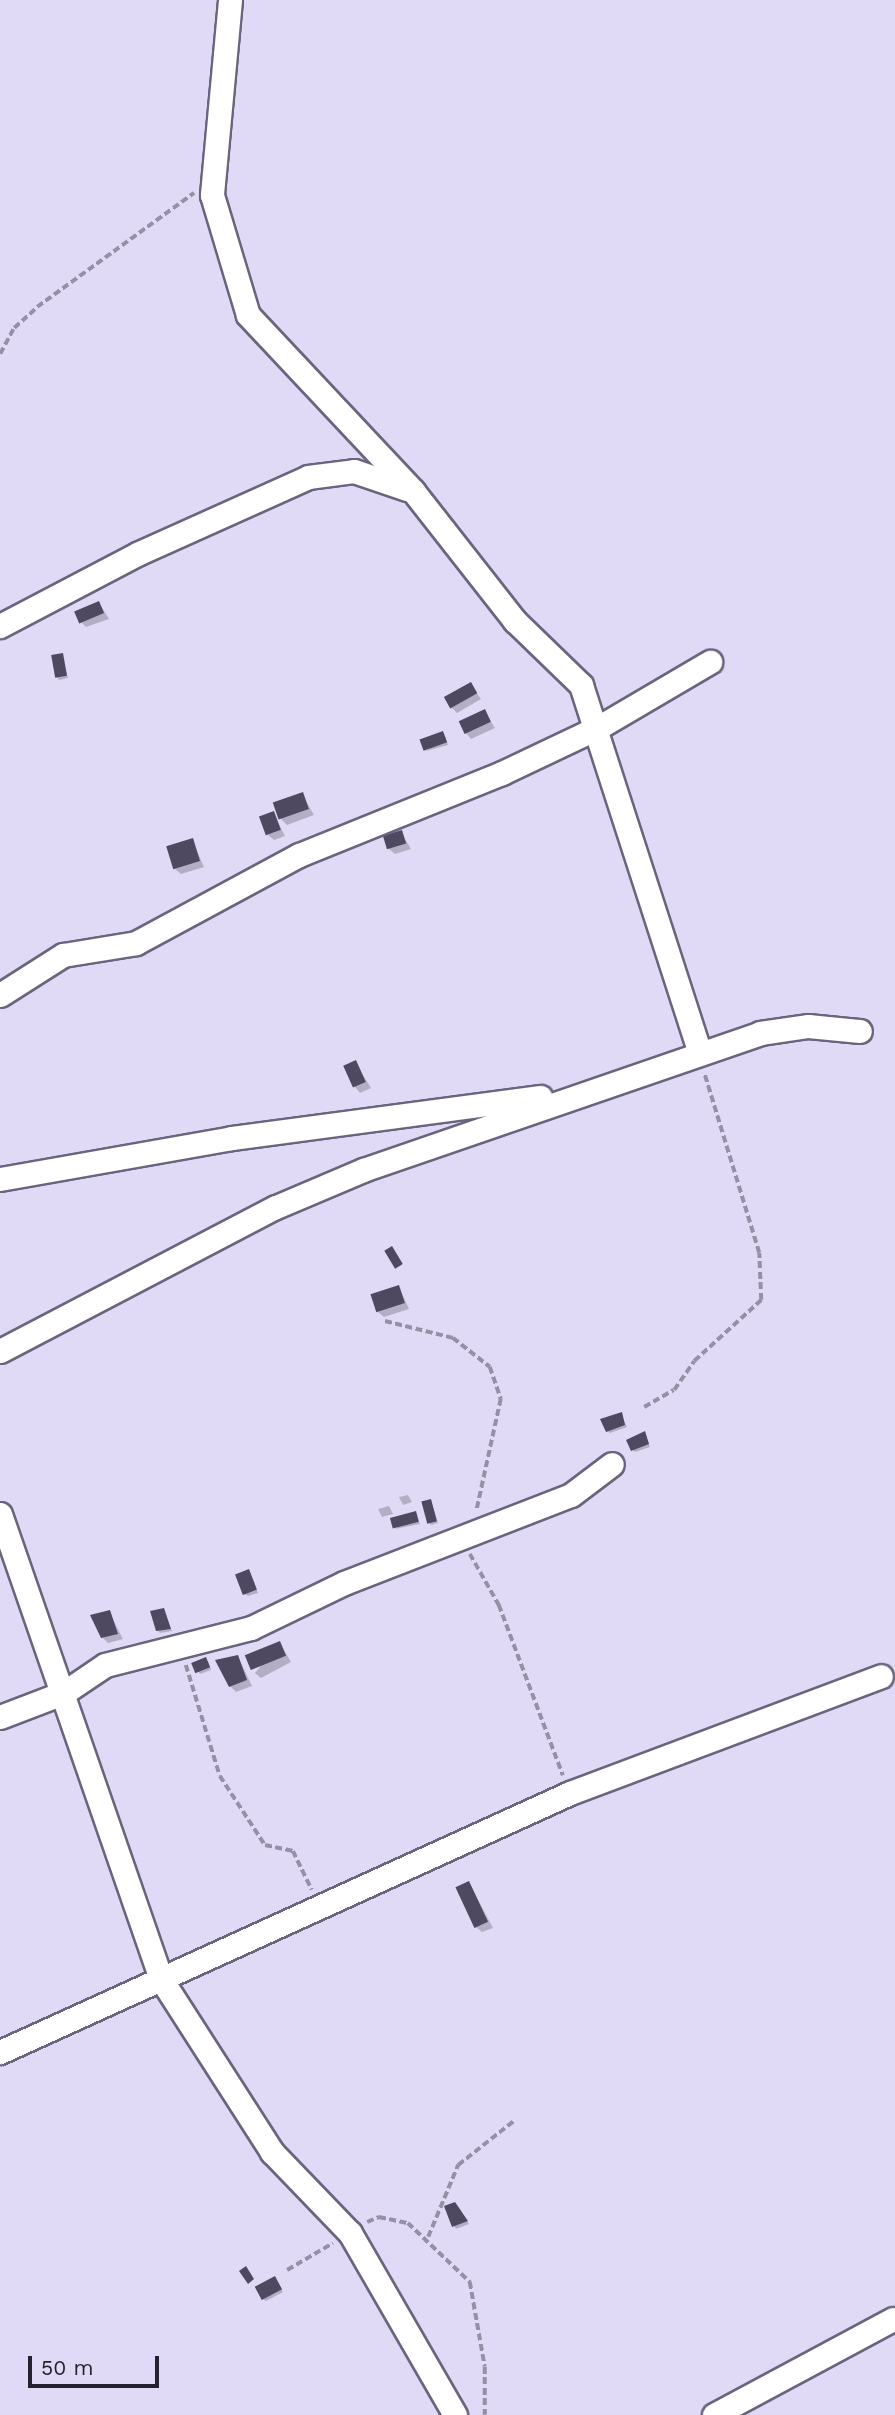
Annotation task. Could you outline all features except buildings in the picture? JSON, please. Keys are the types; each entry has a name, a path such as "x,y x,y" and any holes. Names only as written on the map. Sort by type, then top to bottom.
{"street":[{"path":"230,0 213,180 218,230 248,315 413,491 515,621 581,685 599,727 691,1057"},
{"path":"0,626 138,554 308,477 355,471 413,491"},
{"path":"0,995 64,955 135,943 299,855 599,727 710,662"},
{"path":"0,1351 276,1207 363,1170 780,1028 860,1031"},
{"path":"0,1178 245,1136 544,1096 691,1057"},
{"path":"0,1717 65,1692 105,1665 251,1628 465,1536 571,1495 612,1464"},
{"path":"0,1514 65,1692 160,1979 272,2152 350,2233 455,2415"},
{"path":"0,2052 570,1793 881,1676"},
{"path":"714,2415 893,2319"}],"path":[{"path":"0,354 14,328 37,307 213,180"},
{"path":"644,1407 674,1390 694,1361 761,1300 759,1253 691,1057"},
{"path":"385,1321 453,1338 483,1359 499,1385 485,1487 465,1536 499,1605 570,1793"},
{"path":"180,1646 212,1761 265,1845 296,1855 314,1909"},
{"path":"428,2237 458,2165 515,2120"},
{"path":"287,2270 379,2217 428,2237 463,2271 474,2295 485,2415"}]}
